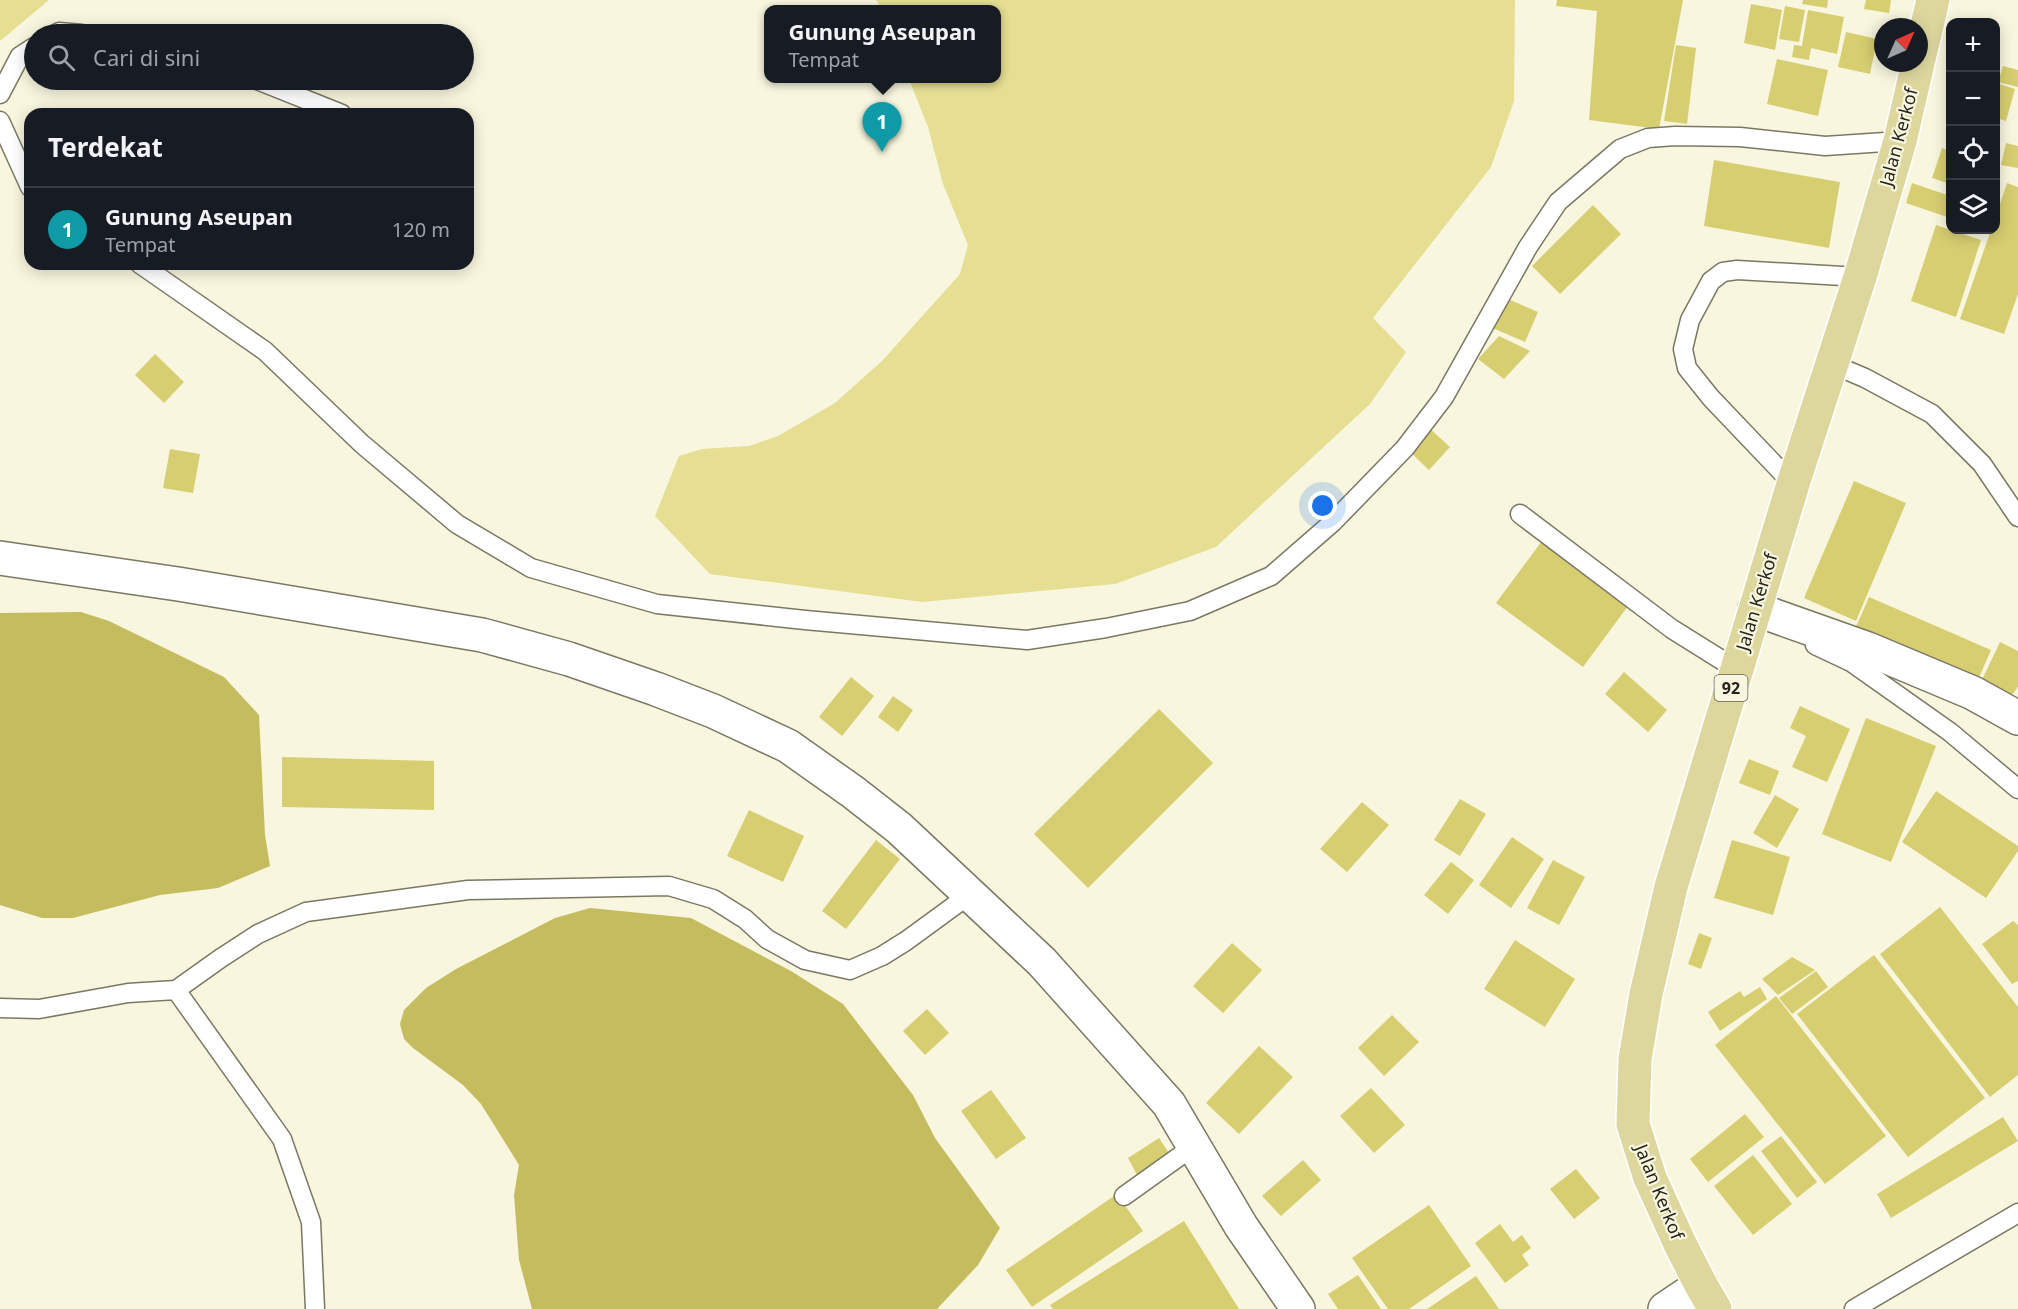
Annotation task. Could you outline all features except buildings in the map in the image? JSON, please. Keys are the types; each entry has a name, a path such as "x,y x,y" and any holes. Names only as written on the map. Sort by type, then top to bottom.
{"main road":[{"name":"Jalan Kerkof","path":"1928,20 1933,0"},
{"name":"Jalan Kerkof","path":"1708,1297 1650,1178 1633,1124 1635,1059 1646,994 1671,887 1793,484 1860,278 1900,141 1916,72"}],"street":[{"path":"0,558 178,584 482,635 591,666 713,711 788,746 899,828 1042,962 1169,1104 1241,1226 1298,1309"},
{"path":"1753,616 1879,654 1973,693 2018,718"},
{"path":"1665,1309 1708,1297"}],"lane":[{"path":"0,94 20,56 24,53"},
{"path":"282,90 327,108"},
{"path":"0,121 24,174"},
{"path":"149,270 265,351 362,444 457,524 531,568 657,604 1027,640 1106,628 1190,611 1270,576 1333,522 1405,448 1444,397 1528,247 1558,202 1620,149 1648,138 1675,136 1740,137 1825,146 1900,141"},
{"path":"1793,484 1711,398 1687,368 1683,349 1690,321 1711,281 1723,272 1737,270 1860,278"},
{"path":"1832,364 1865,378 1932,414 1982,464 2018,517"},
{"path":"1520,514 1672,629 1736,669"},
{"path":"1753,616 1851,662 1950,732 2018,789"},
{"path":"0,1008 39,1010 128,993 176,990 258,934 306,912 468,890 669,886 713,899 745,919 767,939 805,960 850,970 882,956 906,941 969,895"},
{"path":"176,990 282,1139 311,1222 315,1309"},
{"path":"1124,1196 1194,1146"},
{"path":"1854,1309 2018,1213"}],"shaded area":[{"path":"0,0 49,0 0,41"},
{"path":"876,0 1515,0 1514,101 1491,167 1373,318 1406,352 1370,404 1216,547 1115,584 922,602 710,574 655,516 679,456 702,449 749,446 778,436 835,403 882,361 960,274 968,245 943,184 928,127 911,83 1001,83 1001,5 879,5"},
{"path":"81,612 109,621 224,677 259,715 265,835 270,866 218,888 160,895 73,918 42,918 0,905 0,613"},
{"path":"590,908 691,918 791,971 843,1004 913,1095 935,1138 1000,1228 978,1265 937,1309 532,1309 519,1260 514,1195 519,1165 481,1104 463,1085 413,1048 404,1039 400,1024 404,1010 426,988 456,969 555,918"}],"place":[{"name":"Gunung Aseupan","path":"882,152"}]}
